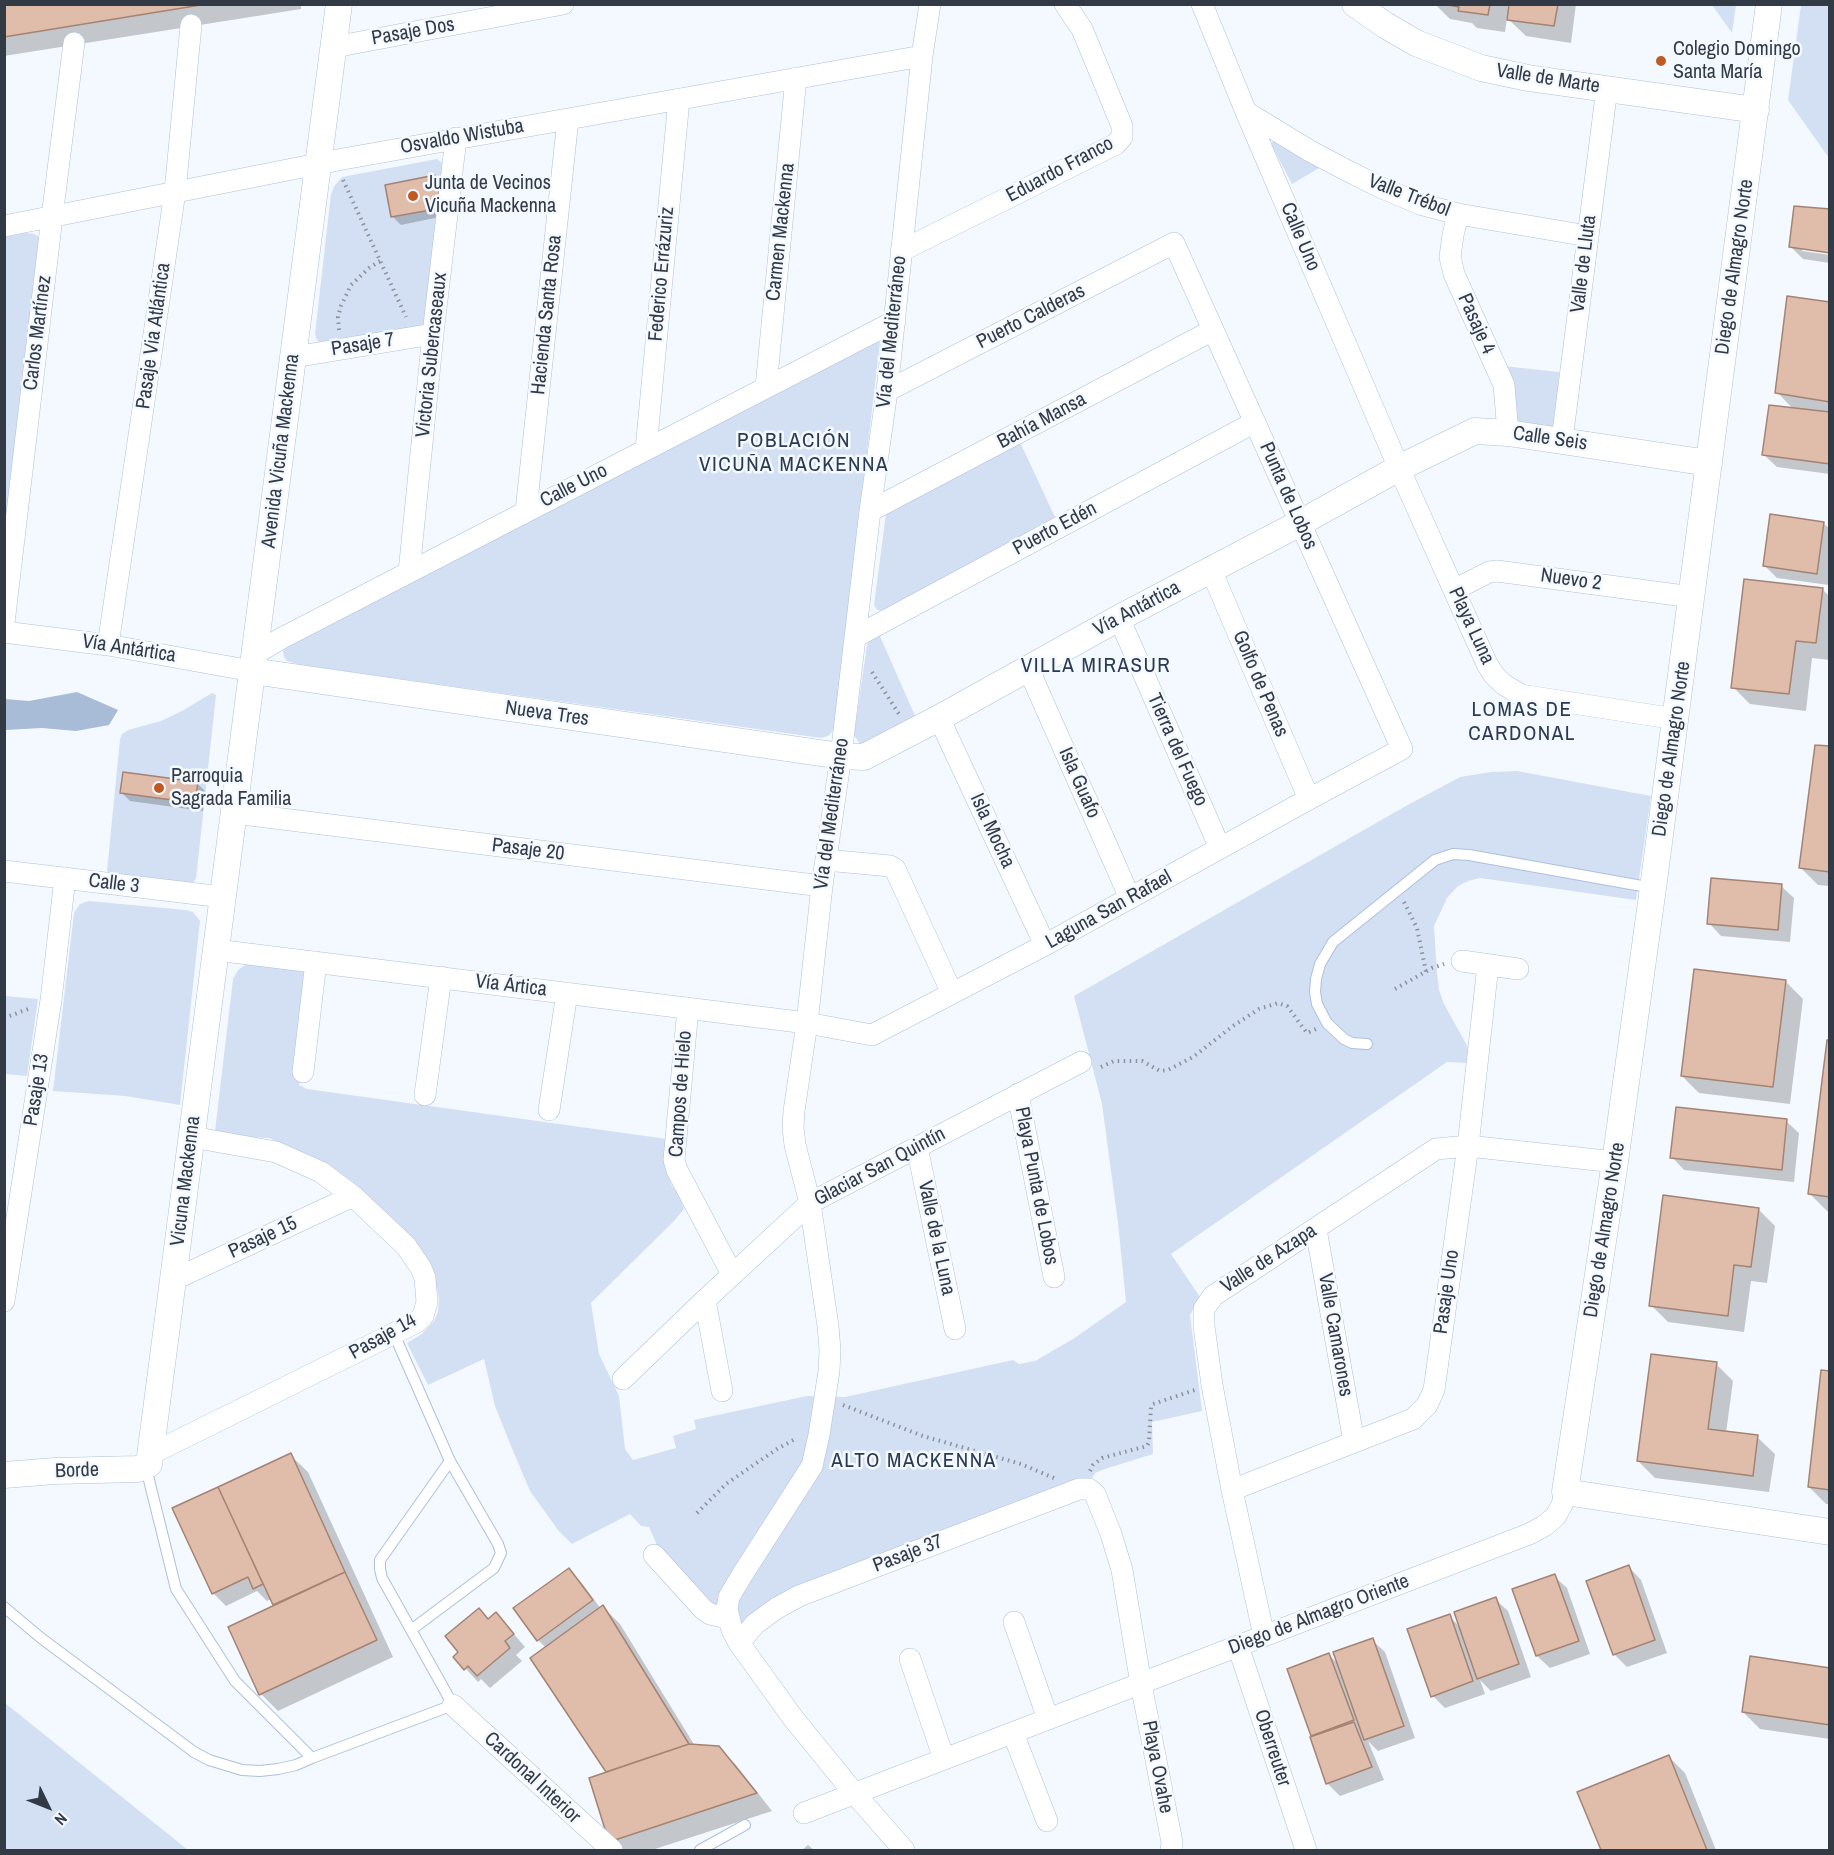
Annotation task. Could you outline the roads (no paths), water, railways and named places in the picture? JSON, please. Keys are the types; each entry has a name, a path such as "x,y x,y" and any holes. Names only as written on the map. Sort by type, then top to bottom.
{"street":[{"name":"Avenida Vicuña Mackenna","path":"223,897 339,4"},
{"name":"Pasaje Dos","path":"334,47 563,4"},
{"name":"Vía del Mediterráneo","path":"728,1618 729,1597 812,1466 829,1371 830,1350 810,1203 805,1175 795,1145 793,1128 822,886 841,756 870,511 887,391 922,56 930,4"},
{"name":"Eduardo Franco","path":"901,251 1116,144 1122,137 1122,126 1082,28 1065,4"},
{"name":"Calle Uno","path":"1202,4 1399,468"},
{"name":"Valle de Marte","path":"1355,4 1384,25 1416,43 1481,69 1528,78 1756,110"},
{"name":"Diego de Almagro Norte","path":"1565,1492 1615,1162 1653,888 1769,4"},
{"name":"Pasaje Via Atlántica","path":"108,645 175,192 191,25"},
{"name":"Carlos Martínez","path":"4,623 51,217 74,43"},
{"name":"Osvaldo Wistuba","path":"4,226 456,138 922,56"},
{"name":"Carmen Mackenna","path":"766,387 796,78"},
{"name":"Valle de Lluta","path":"1562,440 1607,88"},
{"name":"Federico Errázuriz","path":"646,449 679,99"},
{"name":"Valle Trébol","path":"1246,112 1310,151 1380,187 1420,204 1458,214 1588,236"},
{"name":"Hacienda Santa Rosa","path":"526,511 568,119"},
{"name":"Victoria Subercaseaux","path":"409,572 424,336 456,138"},
{"name":"Pasaje 4","path":"1458,214 1450,257 1454,274 1504,385 1508,432"},
{"name":"Punta de Lobos","path":"1174,243 1402,750"},
{"name":"Puerto Calderas","path":"887,391 1174,243"},
{"name":"Calle Uno","path":"253,663 282,638 895,321"},
{"name":"Bahía Mansa","path":"870,511 1213,330"},
{"name":"Pasaje 7","path":"294,357 424,336"},
{"name":"Puerto Edén","path":"854,641 1255,422"},
{"name":"Calle Seis","path":"1399,468 1475,431 1508,432 1709,463"},
{"name":"Vía Antártica","path":"841,756 864,758 870,756 1119,618 1399,468"},
{"name":"Playa Luna","path":"1399,468 1494,675 1521,696 1676,719"},
{"name":"Golfo de Penas","path":"1211,570 1309,799"},
{"name":"Nuevo 2","path":"1454,591 1481,576 1497,571 1692,597"},
{"name":"Tierra del Fuego","path":"1119,618 1220,848"},
{"name":"Vía Antártica","path":"4,632 253,663"},
{"name":"Nueva Tres","path":"253,663 841,756"},
{"name":"Isla Guafo","path":"1028,668 1130,898"},
{"name":"Isla Mocha","path":"939,718 1045,945"},
{"name":"Laguna San Rafael","path":"807,1023 872,1035 1045,945 1402,750"},
{"name":"Pasaje 20","path":"234,813 822,886"},
{"path":"826,860 890,866 895,869 952,993"},
{"name":"Calle 3","path":"4,871 223,897"},
{"name":"Pasaje 13","path":"4,1301 51,1000 65,878"},
{"name":"Vicuna Mackenna","path":"150,1459 223,897"},
{"name":"Vía Ártica","path":"216,950 807,1023"},
{"path":"303,1072 316,962"},
{"path":"1462,962 1518,969"},
{"name":"Pasaje Uno","path":"1232,1490 1413,1419 1427,1405 1434,1390 1468,1146 1488,965"},
{"path":"425,1095 441,977"},
{"path":"549,1110 567,993"},
{"name":"Campos de Hielo","path":"688,1008 674,1160 677,1170 732,1274"},
{"name":"Glaciar San Quintín","path":"623,1379 810,1203 1018,1094 1089,1065"},
{"name":"Playa Punta de Lobos","path":"1018,1094 1054,1277"},
{"name":"Pasaje 14","path":"150,1459 417,1322 423,1316 428,1302 422,1268 406,1246 353,1196 321,1172 276,1152 192,1137"},
{"name":"Valle de Azapa","path":"1264,1636 1212,1385 1203,1309 1213,1296 1436,1149 1468,1146 1615,1162"},
{"name":"Valle de la Luna","path":"917,1147 955,1329"},
{"name":"Pasaje 15","path":"173,1280 353,1196"},
{"name":"Valle Camarones","path":"1316,1229 1354,1442"},
{"path":"705,1300 722,1391"},
{"name":"Borde","path":"4,1475 138,1469 150,1459"},
{"name":"Pasaje 37","path":"739,1643 755,1624 799,1596 1079,1489 1089,1489"},
{"name":"Playa Ovahe","path":"1089,1489 1095,1494 1122,1570 1141,1684 1172,1842 1171,1851"},
{"path":"1565,1492 1830,1532"},
{"name":"Diego de Almagro Oriente","path":"804,1814 1529,1534 1555,1517 1562,1505 1565,1492"},
{"path":"654,1555 703,1609 710,1614 728,1618 739,1643 793,1718 904,1851"},
{"path":"1014,1622 1048,1719"},
{"name":"Oberreuter","path":"1238,1646 1306,1851"},
{"path":"910,1659 944,1759"},
{"name":"Cardonal Interior","path":"453,1705 612,1851"},
{"path":"1013,1733 1047,1821"}],"lane":[{"path":"1366,1044 1352,1043 1344,1039 1327,1023 1317,1004 1316,979 1325,955 1333,942 1435,860 1453,854 1469,855 1653,888"},
{"path":"394,1334 450,1461 501,1553 494,1568 411,1630"},
{"path":"150,1459 148,1476 176,1589 235,1682 312,1758"},
{"path":"4,1607 41,1638 194,1752 209,1760 242,1770 260,1771 296,1765 453,1705 382,1578 380,1569 380,1560 450,1461"},
{"path":"699,1851 745,1825"}],"place":[{"name":"Colegio Domingo Santa María","path":"1661,61"},
{"name":"Junta de Vecinos Vicuña Mackenna","path":"413,196"},
{"name":"Parroquia Sagrada Familia","path":"159,788"}],"district":[{"name":"POBLACIÓN VICUÑA MACKENNA","path":"794,453"},
{"name":"VILLA MIRASUR","path":"1096,666"},
{"name":"LOMAS DE CARDONAL","path":"1522,722"},
{"name":"ALTO MACKENNA","path":"914,1461"}]}
